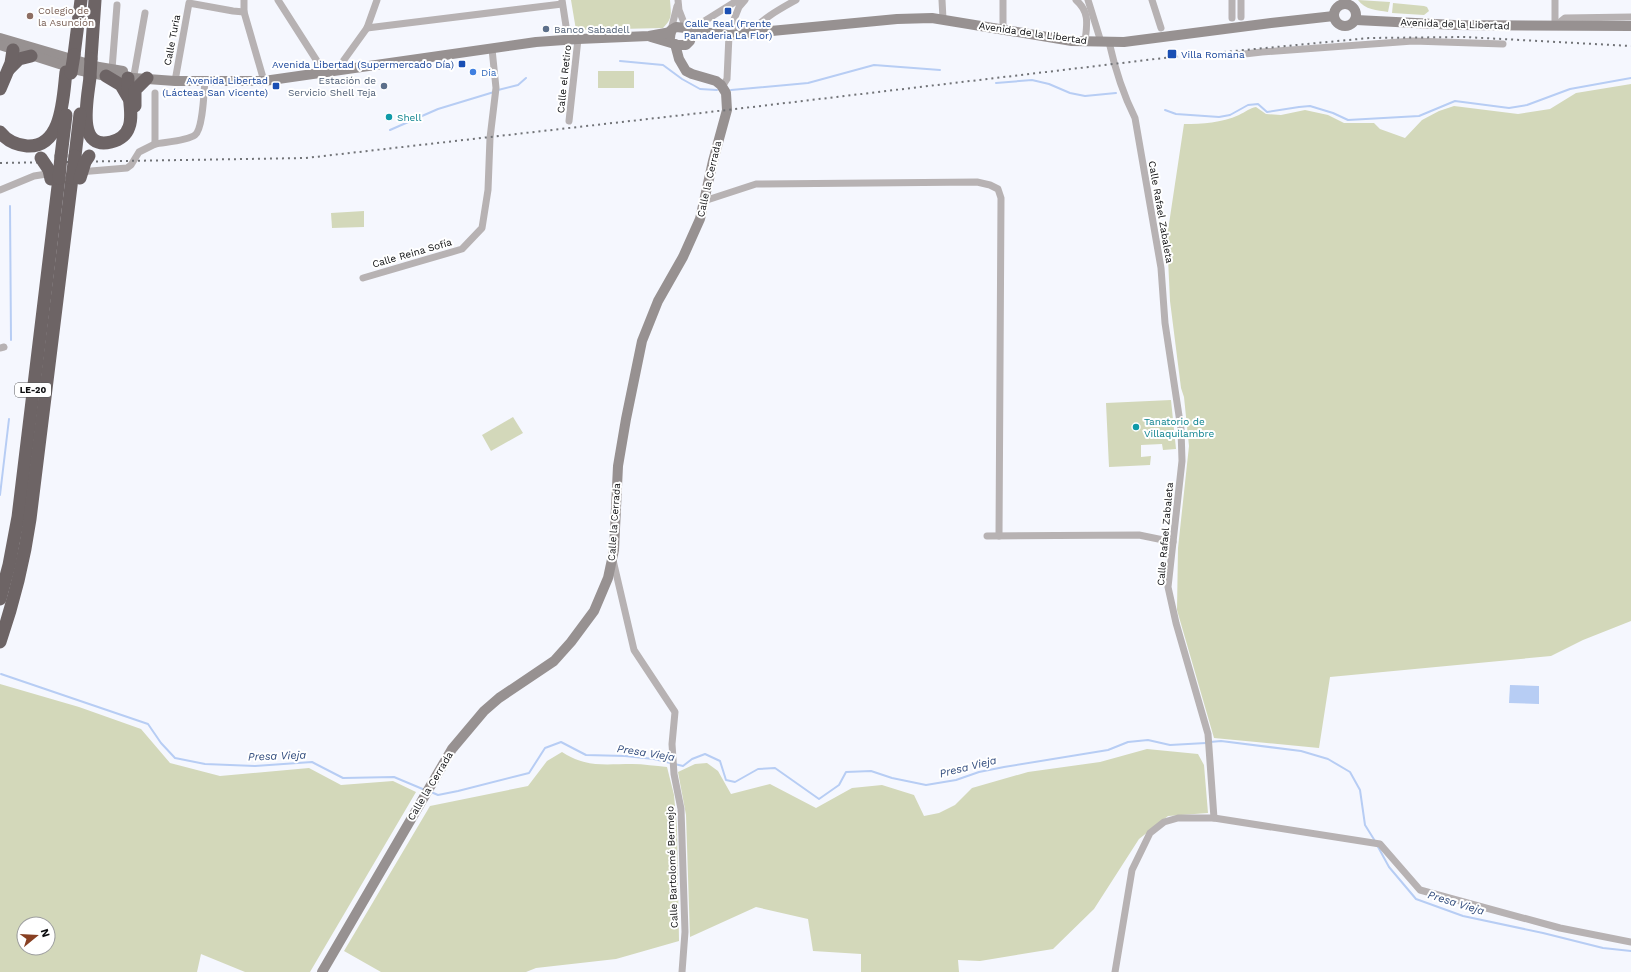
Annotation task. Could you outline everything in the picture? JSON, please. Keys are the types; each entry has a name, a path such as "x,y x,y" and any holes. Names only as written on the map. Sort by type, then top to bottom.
{"highway":[{"path":"79,0 76,56 87,77 87,133 96,142 102,144 110,143 122,137 130,127 132,100 135,90 127,75"},
{"path":"0,132 5,138 12,142 28,146 37,145 44,142 52,135 58,121 69,72 95,0"},
{"path":"0,89 4,69 13,56 6,45"},
{"path":"4,69 19,59 31,56"},
{"path":"50,177 61,156 69,72"},
{"path":"76,178 89,156 96,151 118,146 130,138 134,130 136,123 132,100 127,89 127,75"},
{"path":"127,75 121,85 132,100"},
{"name":"LE-20","path":"0,642 15,595 27,542 56,308 76,178 75,156 87,77"},
{"path":"0,140 12,148 36,154 41,158 49,170 50,177"},
{"name":"LE-20","path":"0,599 9,565 17,523 42,323 44,253 50,177"}],"main road":[{"path":"1346,2 1356,10 1356,20 1351,25 1344,26 1338,23 1334,16 1337,7 1346,2"},
{"name":"Avenida de la Libertad","path":"688,35 726,35 749,30 779,31 897,19 943,19 1072,41 1124,42 1334,16"},
{"name":"Avenida de la Libertad","path":"1356,20 1455,25 1631,26"},
{"path":"6,45 31,56 78,70 175,81 264,81 568,39 648,36 671,31 676,27 688,35"},
{"path":"671,31 670,38 674,43 682,67 692,74 716,81 722,87"},
{"path":"648,36 674,43 688,35"},
{"path":"682,67 683,53 688,35"},
{"path":"6,45 57,59 76,56 99,67 127,75"},
{"name":"Calle la Cerrada","path":"322,972 452,749 484,711 499,698 549,665 571,642 594,611 608,578 613,560 618,466 642,342 652,315 683,257 700,219 726,110 726,93 722,87"}],"street":[{"path":"244,0 244,12 264,81"},
{"path":"278,0 324,72"},
{"path":"336,71 367,28 377,0"},
{"path":"678,2 680,15 688,35 695,27 738,0"},
{"path":"745,0 739,7 733,22 739,29 749,30 796,0"},
{"path":"942,0 943,19"},
{"path":"1003,0 1003,30"},
{"name":"Calle Rafael Zabaleta","path":"1088,0 1092,13 1114,63 1124,96 1135,118 1161,268 1165,323 1181,429 1182,460 1168,587 1176,623 1209,742 1214,818"},
{"path":"1152,0 1161,28"},
{"path":"1232,0 1232,18"},
{"path":"1241,0 1241,16"},
{"path":"1555,0 1555,26"},
{"path":"367,28 560,2 568,39"},
{"path":"671,31 678,2"},
{"path":"1078,2 1092,13"},
{"path":"1078,2 1088,20 1086,41"},
{"name":"Calle Turia","path":"175,81 189,3 233,12 244,12"},
{"path":"117,5 127,75"},
{"path":"127,75 145,13"},
{"name":"Avenida de la Libertad","path":"1555,26 1565,18 1631,17"},
{"name":"Calle la Cerrada","path":"722,87 727,79 726,35"},
{"name":"Calle el Retiro","path":"570,121 578,39"},
{"path":"1227,56 1413,41 1503,44"},
{"name":"Calle Reina Sofía","path":"363,278 462,249 482,228 488,190 490,138 496,91 492,49"},
{"path":"0,190 50,177 127,168 131,165 139,152 155,144 190,137 197,134 200,127 205,80"},
{"path":"155,93 155,144"},
{"path":"704,201 756,184 977,182 990,185 998,189 1001,198 1000,536"},
{"path":"987,536 1138,535 1173,542"},
{"name":"Calle Bartolomé Bermejo","path":"613,560 634,650 675,712 672,744 673,764 681,809 685,932 682,972"},
{"path":"1115,972 1132,870 1150,833 1164,822 1178,818 1214,818 1380,844 1420,890 1560,928 1631,942"}],"green space":[{"path":"571,0 670,0 671,16 663,28 576,30"},
{"path":"1358,0 1390,2 1388,12 1368,8"},
{"path":"1393,3 1424,6 1427,7 1429,11 1424,15 1392,13"},
{"path":"598,71 634,71 634,88 598,88"},
{"path":"1631,84 1631,621 1583,640 1551,656 1330,677 1319,748 1214,738 1177,610 1178,548 1189,446 1184,397 1181,388 1170,301 1167,237 1184,124 1225,120 1256,107 1266,114 1281,115 1305,110 1328,115 1344,123 1374,123 1380,129 1405,138 1422,120 1439,111 1454,106 1518,114 1550,109 1576,93"},
{"path":"364,211 364,227 332,228 331,213"},
{"path":"1171,400 1176,449 1163,450 1162,444 1141,445 1141,457 1151,456 1150,465 1109,467 1106,403"},
{"path":"513,417 523,433 491,451 482,435"},
{"path":"0,684 79,707 141,729 170,763 220,776 309,768 341,785 393,781 416,792 310,972 245,972 201,954 197,972 0,972"},
{"path":"1147,749 1198,754 1204,765 1208,813 1168,816 1139,839 1094,909 1053,949 980,961 958,960 959,972 861,972 861,954 813,951 808,919 756,907 690,937 686,815 678,772 695,764 707,763 718,771 731,794 770,784 816,808 852,788 882,785 914,795 924,816 939,813 955,805 972,788 1028,772 1100,762"},
{"path":"562,752 579,761 588,763 636,764 667,767 674,795 677,828 679,941 616,959 536,968 526,972 381,972 344,951 430,806 528,786 547,761"}],"water":[{"path":"1510,685 1539,686 1539,704 1509,703"}],"waterway":[{"path":"620,61 663,65 682,79 700,89 717,90"},
{"path":"731,90 808,83 874,65 940,70"},
{"path":"498,90 518,85 526,78"},
{"path":"1165,110 1176,114 1219,117 1230,115 1248,105 1258,104 1267,112 1310,106 1333,113 1348,120 1419,116 1455,101 1509,108 1527,105 1570,89 1631,78"},
{"path":"996,83 1032,80 1049,84 1070,93 1085,96 1116,93"},
{"path":"390,130 438,109 494,92"},
{"path":"10,206 11,340"},
{"path":"0,495 9,419"},
{"name":"Presa Vieja","path":"1,674 148,724 161,743 175,758 205,764 255,766 312,762 343,778 394,777 425,790"},
{"name":"Presa Vieja","path":"431,792 438,795 529,773 545,748 561,742 586,755 625,756 654,759 683,766 692,759 705,754 720,761 726,780 735,782 758,769 775,768 819,799 839,785 846,772 871,771 892,778 926,785 956,780 979,772 1004,767 1108,750 1128,742 1148,740 1170,745 1206,743"},
{"name":"Presa Vieja","path":"1210,742 1221,741 1301,751 1328,759 1350,772 1360,790 1365,825 1375,841"},
{"name":"Presa Vieja","path":"1377,845 1389,867 1416,899 1463,916 1543,933 1603,948 1631,951"}],"railway":[{"path":"0,163 306,158 1172,57 1369,38 1465,37 1631,46"}],"place":[{"name":"Calle Real (Frente Panaderia La Flor)","path":"728,11"},
{"name":"Colegio de la Asunción","path":"30,16"},
{"name":"Banco Sabadell","path":"546,29"},
{"name":"Villa Romana","path":"1172,54"},
{"name":"Avenida Libertad (Supermercado Día)","path":"462,64"},
{"name":"Dia","path":"473,72"},
{"name":"Avenida Libertad (Lácteas San Vicente)","path":"276,86"},
{"name":"Estación de Servicio Shell Teja","path":"384,86"},
{"name":"Shell","path":"389,117"},
{"name":"Tanatorio de Villaquilambre","path":"1136,427"}]}
